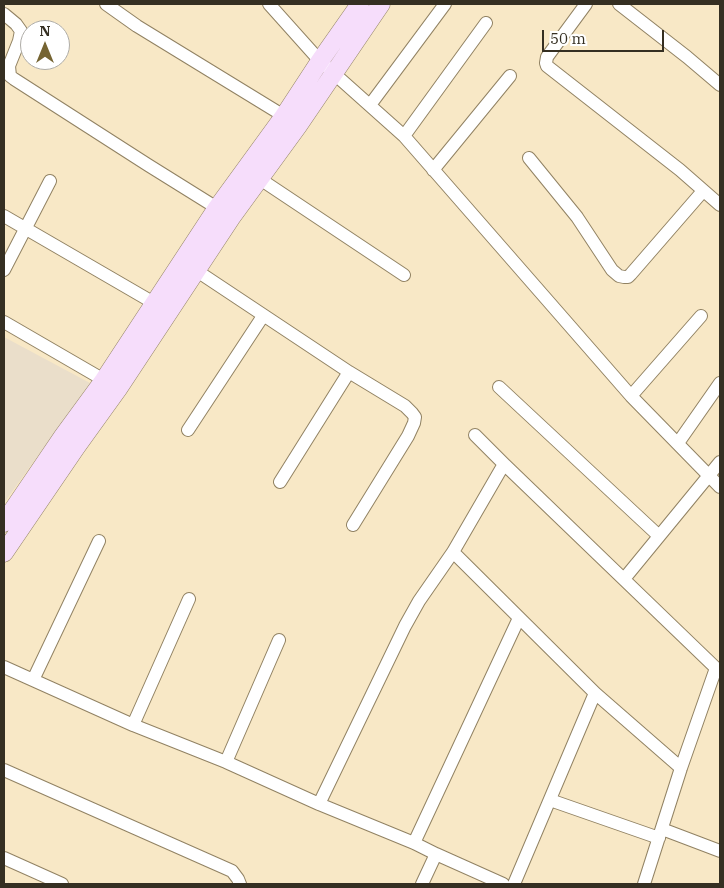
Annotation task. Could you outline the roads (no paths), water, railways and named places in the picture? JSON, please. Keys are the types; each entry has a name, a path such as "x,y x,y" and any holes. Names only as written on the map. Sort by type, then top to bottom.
{"main road":[{"path":"4,553 118,389 189,266 217,208 284,116 360,4"},
{"path":"4,523 63,436 104,380 154,303 231,218 260,180 381,4"}],"street":[{"path":"106,4 137,26 284,116"},
{"path":"270,4 320,61 404,136 631,396 720,487"},
{"path":"370,105 445,4"},
{"path":"586,4 548,57 547,66 680,170 720,206"},
{"path":"618,4 720,84"},
{"path":"4,14 21,31 9,66 10,76 217,208"},
{"path":"404,136 486,23"},
{"path":"433,170 510,76"},
{"path":"529,158 577,217 612,270 619,276 624,277 628,277 631,274 703,191"},
{"path":"260,180 404,275"},
{"path":"4,270 50,181"},
{"path":"4,216 154,303"},
{"path":"189,266 412,412 415,417 408,436 353,525"},
{"path":"188,430 263,316"},
{"path":"631,396 701,316"},
{"path":"4,322 104,380"},
{"path":"280,482 349,372"},
{"path":"678,443 720,383"},
{"path":"499,387 659,536"},
{"path":"475,435 718,670 681,768 644,884"},
{"path":"624,579 720,462"},
{"path":"319,804 419,601 453,552 504,464"},
{"path":"33,680 99,541"},
{"path":"453,552 595,693 681,768"},
{"path":"133,725 189,598"},
{"path":"414,843 519,618"},
{"path":"226,762 279,640"},
{"path":"4,667 133,725 226,762 319,804 414,843 503,884"},
{"path":"514,884 595,693"},
{"path":"4,770 232,871 240,884"},
{"path":"550,800 720,851"},
{"path":"422,884 436,854"},
{"path":"4,858 62,884"}]}
